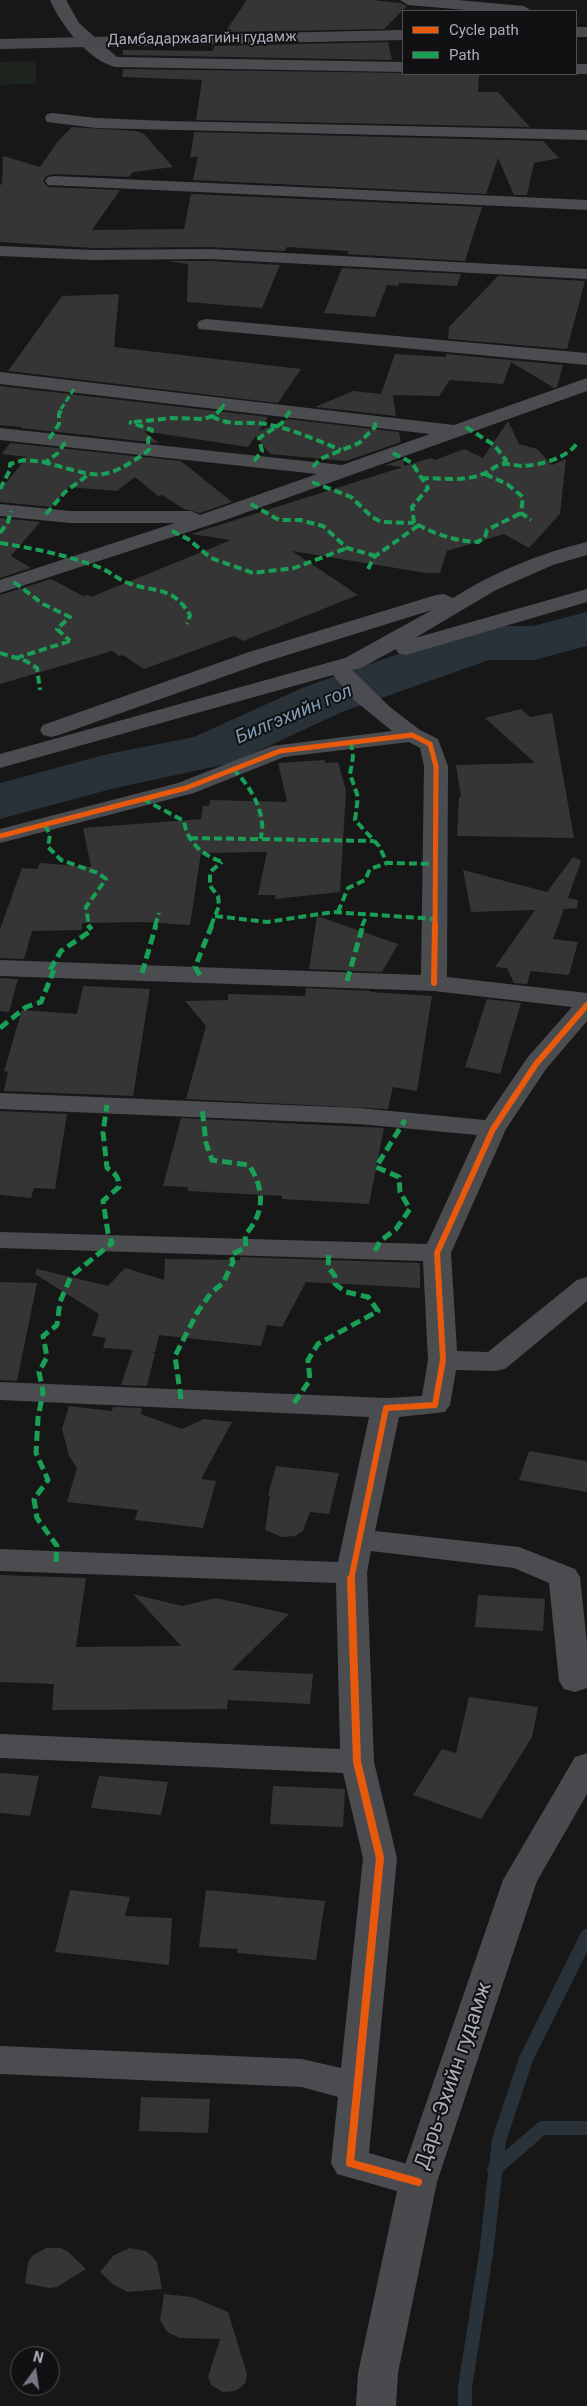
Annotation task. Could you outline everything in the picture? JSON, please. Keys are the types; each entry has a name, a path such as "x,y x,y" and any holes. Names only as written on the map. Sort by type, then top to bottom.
{"main road":[{"name":"Дамбадаржаагийн гудамж","path":"0,44 402,34"},
{"name":"Дарь-Эхийн гудамж","path":"376,2406 378,2373 418,2182 520,1880 587,1765"}],"street":[{"path":"58,0 64,18 110,60 122,63 402,67"},
{"path":"408,0 514,10"},
{"path":"526,10 537,0"},
{"path":"53,118 96,123 166,126 587,135"},
{"path":"54,181 587,206"},
{"path":"0,251 93,255 210,254 587,274"},
{"path":"206,326 587,359"},
{"path":"0,378 457,430"},
{"path":"0,587 218,516 587,384"},
{"path":"0,434 344,471"},
{"path":"0,510 70,517 218,516"},
{"path":"0,747 257,657 359,628 488,585 587,548"},
{"path":"345,669 424,625 488,585"},
{"path":"0,761 345,669 587,595"},
{"path":"345,669 380,710 412,735 430,744 436,766 434,984"},
{"path":"0,836 186,788 280,751 412,735"},
{"path":"0,968 434,984 587,1001"},
{"path":"0,1391 386,1408 435,1405 444,1360 436,1253 493,1129 536,1064 587,1005"},
{"path":"0,1101 359,1116 493,1129"},
{"path":"0,1240 436,1253"},
{"path":"444,1360 495,1362 587,1286"},
{"path":"386,1408 351,1573 357,1762 380,1858 350,2163 418,2182"},
{"path":"358,1539 519,1558 564,1577 576,1681"},
{"path":"0,1560 351,1573"},
{"path":"0,1746 357,1762"},
{"path":"0,2060 302,2073 331,2082 358,2085"}],"shaded area":[{"path":"36,61 36,84 0,85 0,62"}],"building":[{"path":"247,0 372,0 401,3 407,6 384,29 225,32"},
{"path":"388,42 392,60 123,55 123,50 212,51 215,46"},
{"path":"123,69 479,75 478,92 498,92 530,127 196,120 202,80 122,77"},
{"path":"72,127 137,131 144,134 173,167 133,172 129,177 54,174 46,176 43,181 48,187 120,190 92,230 184,229 191,194 482,207 465,261 347,254 349,251 287,247 285,251 210,247 93,248 0,242 0,184 2,185 3,156 40,167 58,141"},
{"path":"194,132 543,141 559,158 534,163 527,195 514,195 498,158 486,194 193,180 198,156 190,158"},
{"path":"167,261 210,261 280,265 262,308 187,302 188,264"},
{"path":"342,268 461,274 457,286 399,283 398,286 387,285 375,317 324,313"},
{"path":"498,276 585,281 567,349 448,339 449,327"},
{"path":"119,294 114,347 301,369 278,403 8,371 62,296"},
{"path":"395,354 446,357 446,354 563,365 557,387 554,388 511,362 503,384 450,380 439,396 389,395 393,396 396,416 315,407 353,391 381,394"},
{"path":"0,386 268,417 259,431 287,419 399,432 401,442 346,461 270,454 256,436 248,447 143,431 159,443 21,428 0,425"},
{"path":"508,421 519,444 537,449 552,465 566,459 560,514 529,548 504,534 447,551 440,573 426,573 292,551 358,595 243,641 234,636 144,669 123,655 119,656 112,651 0,684 0,595 51,579 83,596 88,595 91,597 231,540 191,534 403,467 385,465 403,459 404,466 431,458 435,460 464,449 483,458"},
{"path":"10,443 181,461 232,502 200,513 184,509 162,495 158,496 135,477 117,491 69,487 52,507 0,502 0,490 27,457 2,454"},
{"path":"0,518 40,522 11,556 31,568 0,578"},
{"path":"521,709 530,717 552,713 574,838 457,836 459,797 461,797 456,765 535,763 485,718"},
{"path":"325,760 325,763 338,762 346,791 340,892 275,899 276,895 258,895 267,852 201,853 190,925 142,922 82,923 82,930 32,931 24,959 0,958 0,929 22,868 37,869 40,863 91,867 83,828 201,819 203,806 209,806 210,800 287,802 278,763"},
{"path":"573,857 581,861 568,898 578,900 577,908 564,909 553,939 578,942 569,975 531,971 527,984 514,983 507,968 495,967 535,910 471,912 463,870 547,892"},
{"path":"317,916 398,944 382,972 309,969"},
{"path":"0,978 18,979 9,1012 0,1011"},
{"path":"83,986 150,989 133,1096 4,1091 8,1072 4,1071 22,1010 77,1014"},
{"path":"306,988 432,996 417,1091 393,1087 388,1109 186,1099 206,1026 185,1001 228,1000 228,994 305,996"},
{"path":"487,999 521,1003 500,1074 465,1067"},
{"path":"0,1111 67,1114 55,1189 34,1188 31,1198 0,1195"},
{"path":"181,1118 384,1128 369,1204 282,1199 282,1196 188,1191 188,1187 163,1186"},
{"path":"240,1257 420,1263 420,1288 306,1282 282,1327 267,1325 261,1346 159,1335 155,1352 150,1352 155,1353 147,1386 121,1385 133,1350 103,1348 106,1338 92,1336 99,1314 35,1274 37,1269 108,1286 125,1268 164,1280 165,1259 240,1260"},
{"path":"0,1282 37,1283 17,1381 0,1380"},
{"path":"69,1406 112,1411 113,1407 142,1408 141,1414 182,1429 204,1419 232,1422 201,1479 216,1481 203,1528 135,1520 138,1510 67,1502 77,1468 69,1456 62,1429"},
{"path":"529,1451 587,1461 587,1492 519,1480"},
{"path":"276,1466 339,1473 329,1514 310,1512 303,1531 295,1536 282,1537 265,1530 270,1496 268,1495"},
{"path":"0,1575 86,1578 76,1647 181,1646 133,1594 182,1606 216,1598 289,1614 232,1670 313,1674 310,1704 228,1700 227,1709 52,1710 54,1684 0,1682"},
{"path":"478,1595 545,1599 543,1631 475,1627"},
{"path":"469,1697 538,1707 532,1737 481,1819 413,1795 442,1749 456,1753"},
{"path":"0,1773 39,1776 30,1816 0,1813"},
{"path":"99,1776 168,1782 161,1815 91,1808"},
{"path":"273,1786 345,1789 343,1827 270,1824"},
{"path":"70,1890 130,1897 125,1916 172,1918 169,1965 55,1952"},
{"path":"206,1890 325,1901 316,1960 237,1953 238,1949 199,1947"},
{"path":"141,2097 210,2099 208,2133 139,2131"},
{"path":"46,2248 61,2248 67,2251 86,2269 57,2287 48,2288 25,2283 28,2263 32,2256"},
{"path":"130,2248 146,2251 157,2262 162,2289 128,2292 114,2285 100,2272 114,2255"},
{"path":"164,2294 192,2297 228,2312 247,2374 246,2382 240,2388 235,2391 223,2392 212,2386 208,2377 220,2339 180,2338 167,2332 160,2320"}],"waterway":[{"name":"Билгэхийн гол","path":"0,801 108,772 211,751 322,700 483,643 534,643 587,629"},
{"path":"496,2168 499,2140 526,2059 587,1936"},
{"path":"496,2168 542,2128 587,2128"},
{"path":"465,2406 465,2387 486,2254 496,2168"}],"marked path":[{"path":"49,439 59,424 59,414 74,389"},
{"path":"134,422 172,418 204,419 215,415 225,403"},
{"path":"254,461 262,451 259,438 282,423 290,411"},
{"path":"212,416 222,421 233,423 266,424 288,430 341,450"},
{"path":"313,467 320,459 359,443 375,427 375,421"},
{"path":"43,462 89,475 113,472 149,450 148,440 152,430 129,422"},
{"path":"466,427 489,441 499,450 506,460 503,464"},
{"path":"0,489 10,470 10,464 24,460 46,462 58,453 64,444 63,440"},
{"path":"421,478 466,478 485,474 489,469 503,464 522,466 547,462 574,448 578,442"},
{"path":"393,453 412,463 428,488 412,507 414,523 430,531 452,539 478,542 485,537 487,530 521,513"},
{"path":"485,474 507,484 523,497 521,513 531,520"},
{"path":"46,514 65,492 88,475"},
{"path":"312,482 351,497 376,520 392,524 414,523"},
{"path":"251,504 279,520 300,520 323,526 347,548 376,556"},
{"path":"0,533 8,522 11,511"},
{"path":"368,569 374,557 419,525"},
{"path":"172,531 188,539 211,558 253,573 294,568 319,560 329,553 347,548"},
{"path":"0,543 52,551 103,569 128,583 159,589 182,602 190,615 187,624"},
{"path":"14,582 43,604 70,617 57,629 70,641"},
{"path":"16,658 70,641"},
{"path":"0,653 26,661 37,668 40,690"},
{"path":"351,742 353,757 350,774 358,797 355,820 379,846 387,863 435,864"},
{"path":"233,769 248,787 259,808 262,825 261,839"},
{"path":"143,799 184,821 186,835 207,857 222,862"},
{"path":"45,825 50,835 48,847 61,860 98,873 106,879 86,907 88,924 92,930 73,941 61,951 50,970"},
{"path":"190,838 374,841"},
{"path":"200,975 195,967 219,906 218,896 210,886 210,872 222,862"},
{"path":"338,912 348,888 365,880 370,869 387,863"},
{"path":"215,916 267,922 333,912 435,919"},
{"path":"142,973 159,913"},
{"path":"347,981 357,942 367,915"},
{"path":"0,1028 26,1007 41,1002 54,970"},
{"path":"56,1562 57,1546 37,1518 34,1499 48,1480 36,1453 38,1418 43,1392 39,1372 47,1357 43,1336 57,1325 60,1302 71,1276 112,1243 108,1233 103,1201 119,1187 119,1180 117,1175 107,1168 103,1132 107,1105"},
{"path":"181,1399 175,1356 198,1311 211,1293 223,1283 233,1262 231,1255 246,1247 245,1235 257,1219 262,1201 259,1183 249,1165 212,1160 206,1143 202,1108"},
{"path":"375,1251 380,1241 396,1229 410,1209 400,1192 399,1177 376,1167 405,1120"},
{"path":"294,1403 310,1380 307,1370 308,1360 314,1348 378,1311 368,1297 346,1292 335,1284 335,1276 328,1267 329,1250"}],"cycle path":[{"path":"0,836 186,788 280,751 412,735 430,744 436,766 434,983"},
{"path":"418,2182 350,2163 380,1858 357,1762 351,1573 386,1408 435,1405 443,1360 437,1253 493,1129 536,1064 587,1005"}]}
